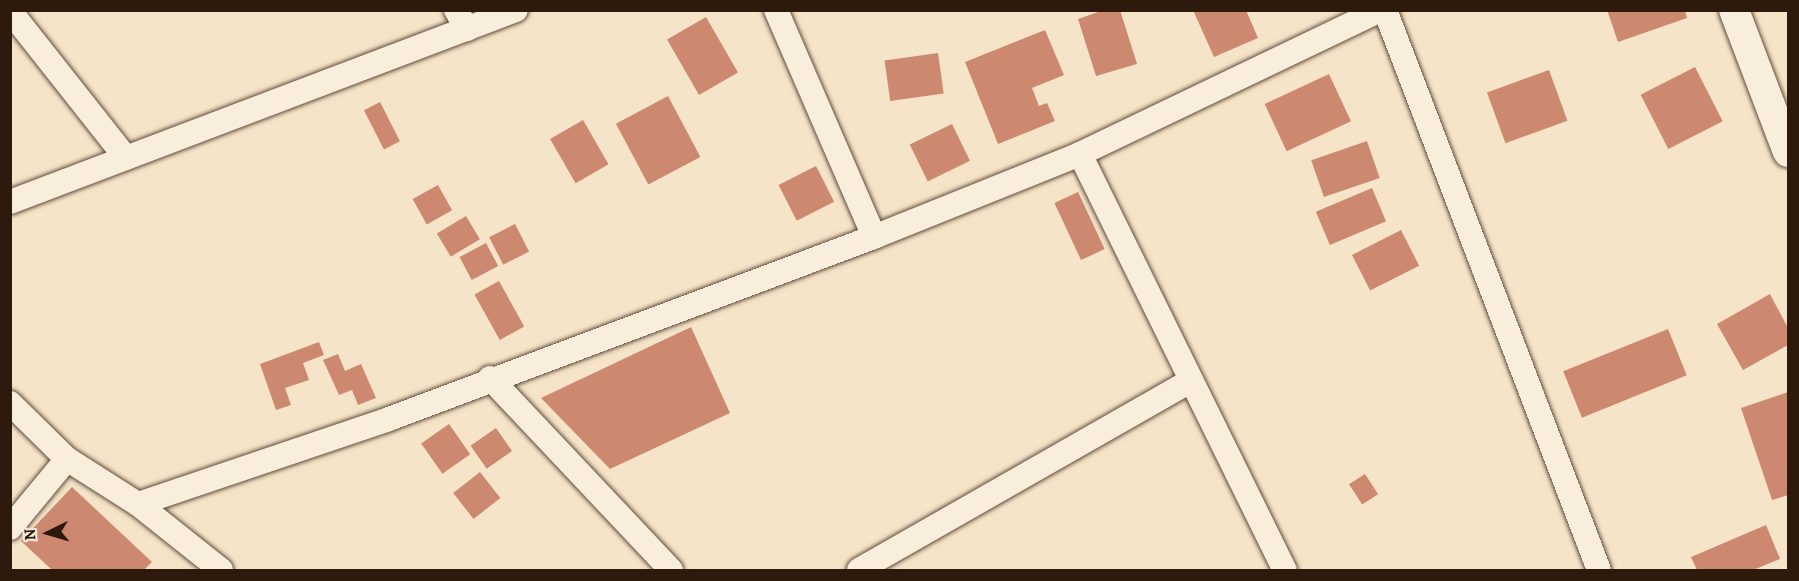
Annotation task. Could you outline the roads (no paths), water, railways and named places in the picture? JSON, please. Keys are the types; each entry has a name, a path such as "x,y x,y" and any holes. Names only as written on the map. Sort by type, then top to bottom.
{"street":[{"path":"10,202 126,158 461,20 516,10"},
{"path":"776,10 874,237"},
{"path":"138,504 389,419 490,378 874,237 1080,154 1380,10"},
{"path":"1385,10 1599,570"},
{"path":"1734,10 1788,152"},
{"path":"10,11 126,158"},
{"path":"1080,154 1285,570"},
{"path":"490,378 671,570"},
{"path":"859,570 1191,381"},
{"path":"10,403 67,459 138,504 221,570"},
{"path":"10,528 67,459"}]}
